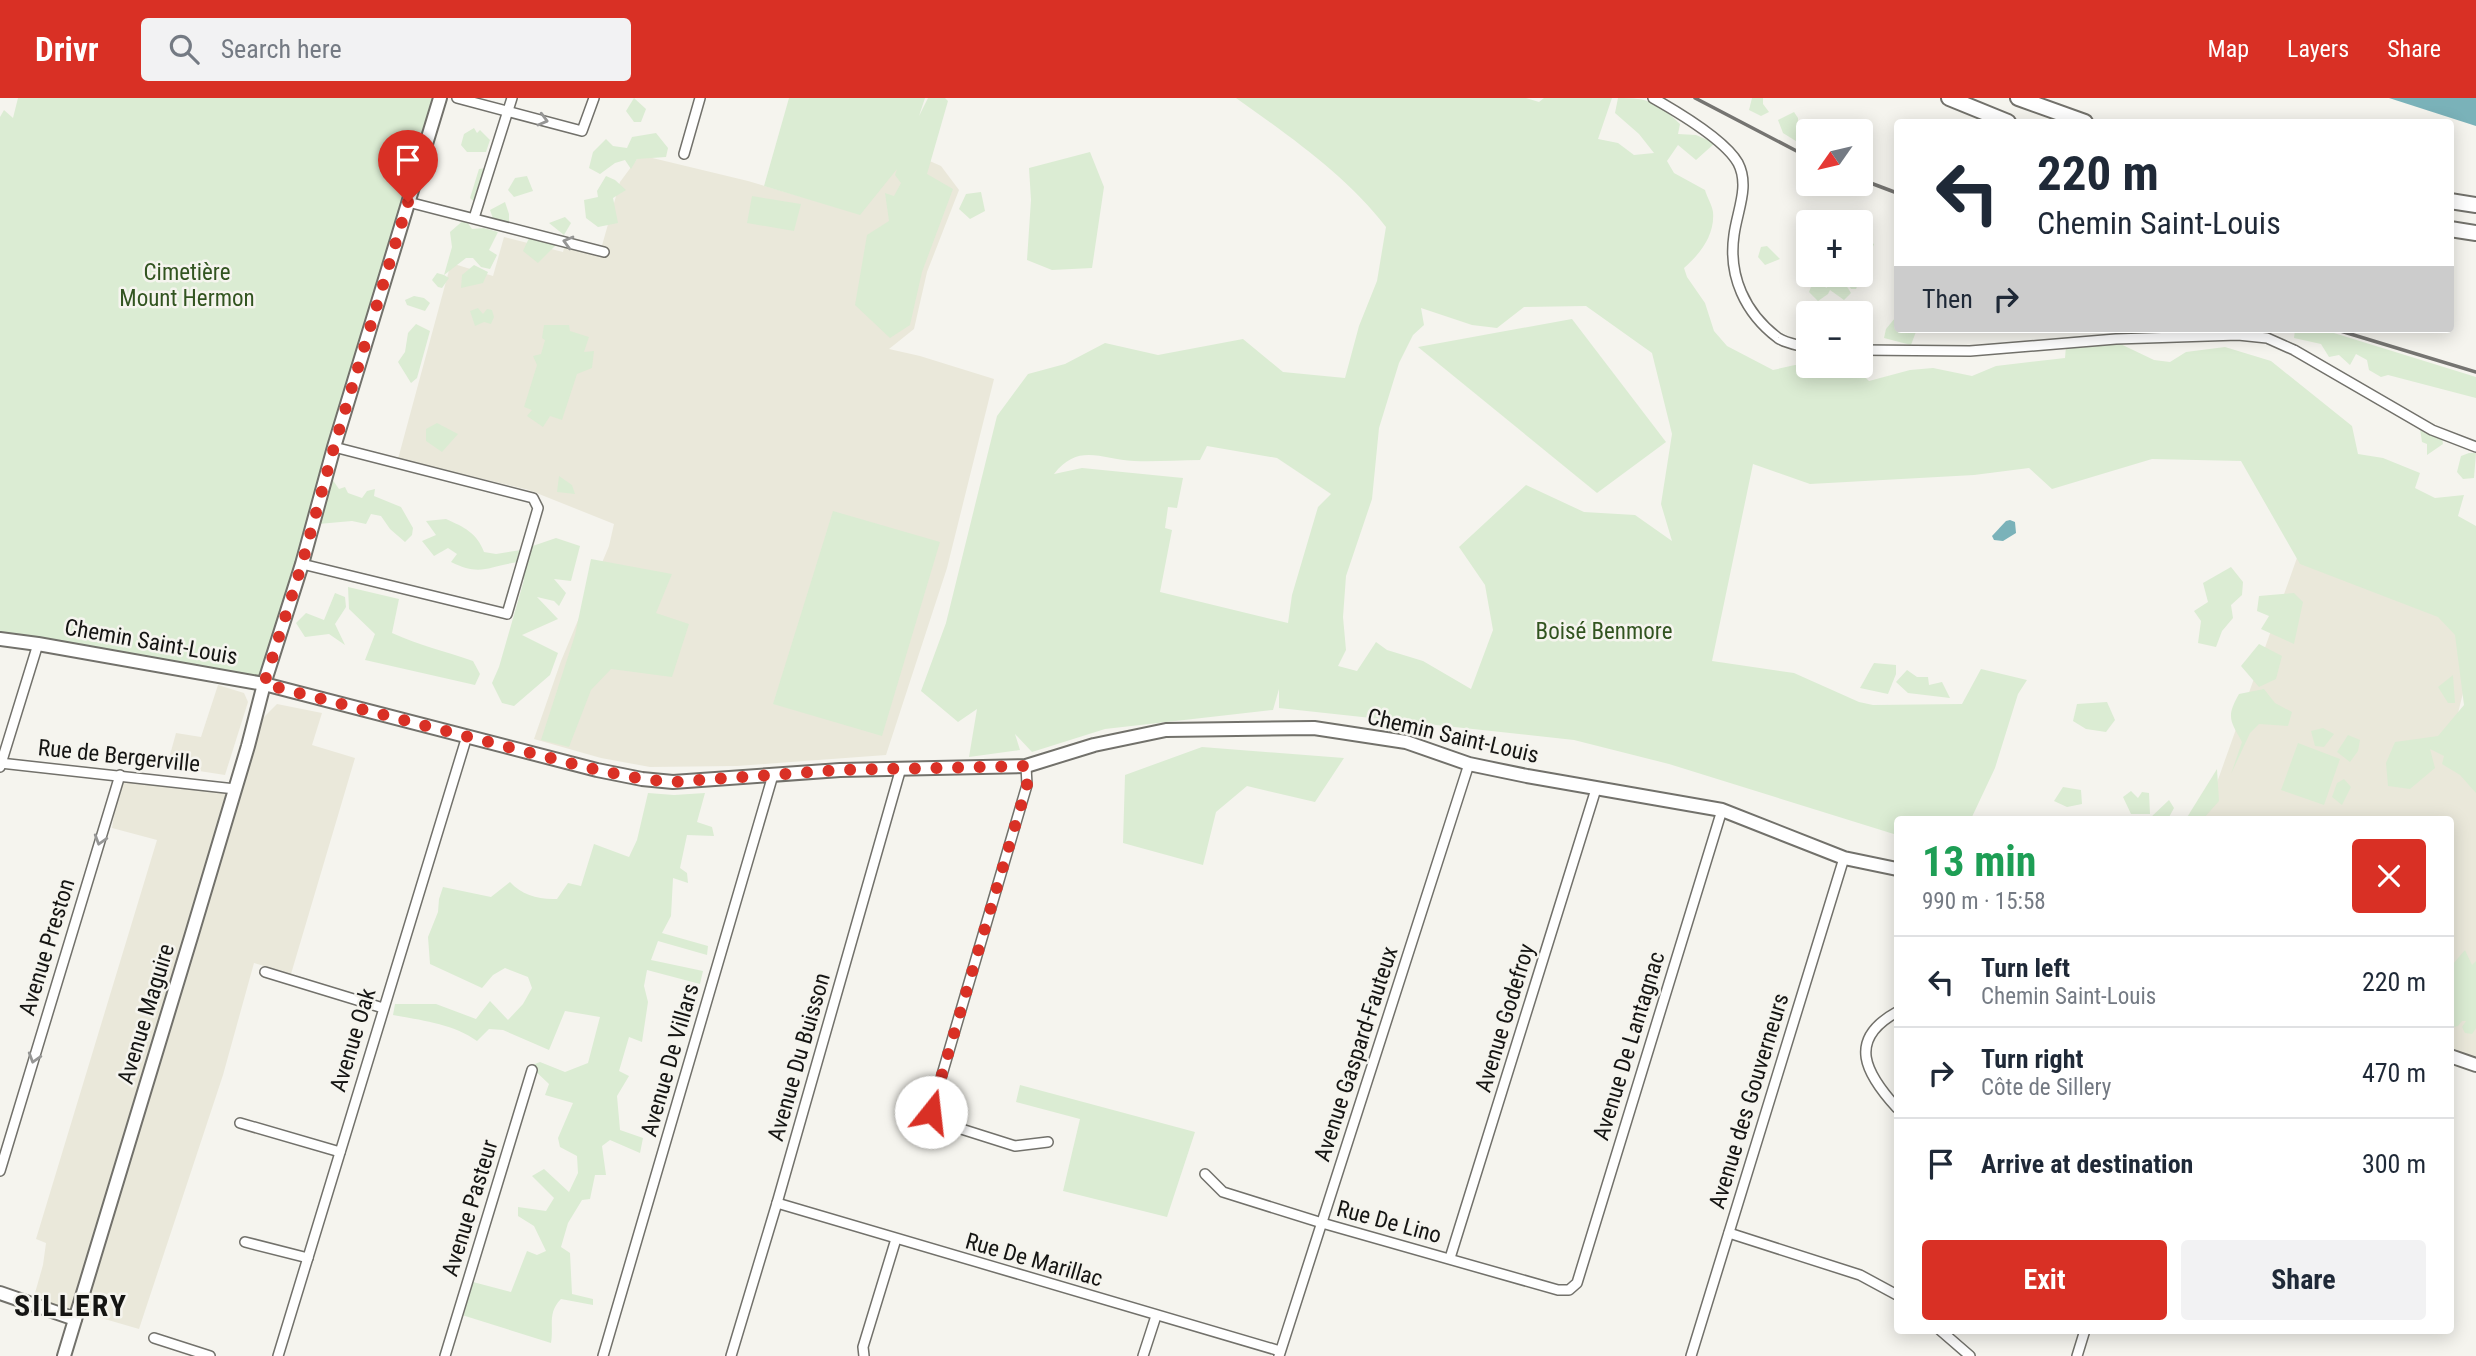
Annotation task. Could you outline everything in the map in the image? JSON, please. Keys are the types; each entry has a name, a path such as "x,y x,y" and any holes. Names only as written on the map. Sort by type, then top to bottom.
{"main road":[{"path":"1949,98 2001,119"},
{"path":"2018,98 2077,119"},
{"path":"2454,202 2476,205"},
{"path":"2454,230 2476,233"}],"street":[{"name":"Avenue Maguire","path":"64,1356 440,98"},
{"path":"457,98 582,131 594,98"},
{"path":"474,218 512,98"},
{"path":"684,154 700,98"},
{"path":"1653,98 1681,114 1716,141 1738,163 1744,183 1733,237 1732,268 1740,292 1755,316 1779,339 1796,344"},
{"path":"408,202 604,252"},
{"path":"1873,350 1970,351 2116,339 2238,335 2267,338 2294,350 2432,429 2476,447"},
{"path":"302,564 507,614 538,508 533,498 334,447"},
{"name":"Chemin Saint-Louis","path":"0,639 38,643 264,684 642,779 673,782 901,768 1026,766 1094,744 1166,730 1314,728 1406,742 1469,764 1722,810 1844,858 1894,868"},
{"path":"0,764 38,643"},
{"name":"Avenue Oak","path":"278,1356 467,736"},
{"name":"Rue de Bergerville","path":"0,764 235,789"},
{"name":"Avenue Gaspard-Fauteux","path":"1280,1354 1469,764"},
{"path":"1026,766 1027,785 931,1112 936,1121 1015,1146 1048,1142"},
{"name":"Avenue Du Buisson","path":"731,1356 901,768"},
{"name":"Avenue Preston","path":"0,1171 120,775"},
{"name":"Avenue De Villars","path":"603,1356 774,775"},
{"name":"Avenue Godefroy","path":"1450,1258 1596,789"},
{"name":"Avenue De Lantagnac","path":"1569,1290 1577,1283 1722,810"},
{"name":"Avenue des Gouverneurs","path":"1691,1356 1844,858"},
{"path":"265,972 383,1008"},
{"path":"1894,1014 1873,1029 1865,1055 1870,1074 1894,1104"},
{"path":"2454,1057 2476,1065"},
{"name":"Avenue Pasteur","path":"445,1356 532,1070"},
{"path":"240,1123 340,1152"},
{"name":"Rue De Lino","path":"1205,1174 1223,1192 1558,1290 1569,1290"},
{"name":"Rue De Marillac","path":"777,1203 1280,1354"},
{"path":"1729,1233 1860,1275 1894,1293"},
{"path":"864,1356 863,1347 896,1240"},
{"path":"246,1242 308,1258"},
{"path":"0,1293 75,1319"},
{"path":"1143,1356 1156,1316"},
{"path":"1944,1334 1968,1356"},
{"path":"2077,1356 2084,1334"},
{"path":"154,1338 210,1356"}],"shaded area":[{"path":"907,151 941,166 959,190 927,272 914,329 889,349 994,379 947,568 886,755 737,766 650,767 601,758 534,739 561,661 609,546 614,524 529,490 398,459 451,263 493,276 504,237 563,252 566,240 601,249 620,182 640,155 748,181 860,214"},
{"path":"2303,541 2476,614 2476,641 2455,725 2476,741 2476,1065 2454,1057 2454,816 2205,816"},
{"path":"218,685 244,693 248,702 225,775 167,766 176,733 201,737"},
{"path":"277,704 322,713 312,745 355,758 291,974 254,963 223,1075 139,1329 84,1313 75,1319 35,1293 46,1243 36,1239 157,840 112,828 120,775 234,788 253,728"}],"green space":[{"name":"Cimetière Mount Hermon","path":"18,98 439,98 327,472 339,489 345,487 348,493 362,498 367,491 375,489 374,496 401,507 413,528 412,535 405,542 390,529 381,516 371,514 366,524 352,521 318,524 264,684 39,637 0,632 0,117 4,110 13,118"},
{"path":"634,98 646,109 641,122 634,122 626,111"},
{"path":"789,98 925,98 919,116 928,98 945,98 948,101 927,174 953,189 922,272 910,325 890,338 855,305 867,235 889,221 885,193 894,196 901,183 895,175 897,169 860,215 764,186"},
{"name":"Boisé Benmore","path":"1236,98 1526,98 1539,102 1544,98 1612,98 1598,139 1618,143 1634,155 1654,153 1639,134 1615,113 1618,98 1646,100 1680,124 1678,134 1696,135 1715,143 1696,160 1678,145 1667,161 1674,173 1705,190 1713,212 1709,236 1696,257 1684,268 1705,303 1714,331 1727,346 1773,370 1796,365 1796,378 1866,378 1869,381 1910,370 1933,368 1972,376 1996,366 2065,358 2066,346 2110,339 2154,360 2170,362 2186,352 2225,347 2271,361 2352,426 2358,454 2383,458 2420,473 2415,488 2435,498 2464,495 2458,516 2476,526 2476,793 2460,775 2442,764 2444,756 2430,749 2435,768 2410,789 2388,786 2386,763 2395,742 2438,736 2464,705 2455,635 2438,617 2300,564 2241,461 2152,459 2052,489 2029,468 1974,475 1810,484 1753,464 1712,661 1794,673 1859,702 1873,705 1962,704 1981,669 2027,680 2018,694 1995,768 1972,816 1894,816 1894,834 1669,764 1574,740 1279,708 1279,689 1273,710 1105,729 1032,752 1015,734 1020,750 969,757 977,709 958,722 921,691 946,623 997,416 1028,374 1065,364 1105,343 1158,355 1243,339 1283,372 1345,378 1359,326 1377,281 1386,227 1335,174","holes":["1586,306 1652,353 1672,434 1661,504 1672,541 1635,515 1584,512 1526,485 1459,547 1485,585 1493,630 1471,689 1423,661 1387,650 1376,642 1357,671 1338,666 1346,650 1343,617 1346,576 1372,499 1379,428 1399,363 1413,335 1424,325 1421,308 1472,325 1497,328 1524,307","1207,446 1277,458 1331,494 1318,507 1292,595 1288,623 1160,592 1172,530 1165,528 1168,507 1177,508 1183,478 1082,468 1054,474 1063,464 1082,456 1134,461 1200,460"]},
{"path":"1752,98 1763,98 1763,104 1769,112 1761,116 1749,110"},
{"path":"1794,112 1798,118 1796,141 1783,133 1778,120"},
{"path":"474,128 477,133 480,130 490,140 486,152 467,152 461,145 464,134"},
{"path":"656,133 668,148 666,157 637,159 631,169 625,160 615,163 600,174 589,168 593,152 606,139 613,146 627,148 632,137"},
{"path":"1090,152 1104,187 1092,268 1052,270 1027,260 1031,200 1029,168"},
{"path":"494,167 483,209 470,198 479,169"},
{"path":"527,176 533,191 514,197 508,190 515,178"},
{"path":"606,176 626,190 613,198 618,223 598,227 586,218 584,200 598,197 597,191"},
{"path":"981,192 985,211 970,219 959,209 966,194"},
{"path":"752,196 801,204 794,231 747,223"},
{"path":"505,202 509,223 494,221 490,210"},
{"path":"565,217 571,223 564,235 549,223"},
{"path":"465,219 472,229 484,228 498,232 489,250 497,255 490,269 481,267 473,258 466,258 444,275 452,247 450,232"},
{"path":"529,238 556,245 538,263 523,251"},
{"path":"1767,246 1780,259 1765,265 1758,257 1761,247"},
{"path":"474,265 488,272 483,283 461,288 462,275"},
{"path":"437,273 449,278 442,288 438,287 432,280"},
{"path":"1811,287 1847,287 1851,293 1844,300 1830,290 1818,301 1809,292"},
{"path":"414,296 424,298 430,303 425,311 407,305 405,300"},
{"path":"478,308 483,314 487,309 492,310 494,317 491,324 484,322 475,326 470,311"},
{"path":"1572,319 1666,442 1597,493 1418,347"},
{"path":"1894,319 1894,333 1916,333 1911,345 1884,338 1886,329"},
{"path":"416,324 430,331 417,378 411,383 398,362 405,352 408,333"},
{"path":"544,325 569,325 570,331 589,337 584,352 594,351 592,368 577,374 562,420 550,416 543,427 527,416 532,410 524,407 537,365 533,356 541,354 545,340 542,338"},
{"path":"2295,333 2334,333 2476,377 2476,398 2388,375 2381,377 2369,370 2367,360 2356,354 2350,365 2339,355 2329,357 2321,344 2294,338"},
{"path":"437,423 458,434 442,452 426,441 426,429"},
{"path":"2420,429 2442,438 2443,444 2427,455 2427,444 2422,442"},
{"path":"2476,453 2474,478 2463,479 2457,472 2461,456"},
{"path":"559,476 572,485 575,494 557,492"},
{"path":"833,511 940,542 882,736 773,704"},
{"path":"446,519 469,531 484,552 496,554 521,550 556,538 580,546 571,581 554,579 566,593 559,606 554,601 537,597 558,619 522,635 558,653 550,675 514,706 502,703 492,683 524,580 519,562 478,570 451,562 457,554 448,548 434,556 422,541 436,535 426,521"},
{"path":"591,559 672,574 656,613 689,624 672,677 611,669 591,690 569,747 541,740 575,635"},
{"path":"2231,567 2243,582 2242,595 2231,605 2233,618 2222,631 2216,647 2198,643 2201,621 2194,611 2208,602 2203,583"},
{"path":"348,587 399,599 392,633 473,661 480,674 475,685 365,660 375,634 349,609"},
{"path":"335,593 345,597 346,607 335,624 345,645 329,634 305,637 296,623 306,613 324,620"},
{"path":"2294,593 2303,602 2294,644 2261,629 2269,616 2257,611 2259,596"},
{"path":"2259,644 2282,656 2276,679 2259,687 2241,666"},
{"path":"1874,663 1896,665 1896,674 1888,694 1860,688"},
{"path":"1907,670 1917,677 1928,677 1929,685 1942,682 1950,698 1908,693 1896,682"},
{"path":"2453,675 2455,703 2448,703 2438,687"},
{"path":"2264,689 2275,703 2292,712 2288,726 2259,724 2250,733 2231,774 2242,742 2232,723 2232,708 2239,694"},
{"path":"2107,702 2115,720 2106,732 2086,729 2073,721 2077,704"},
{"path":"2323,728 2334,734 2324,747 2315,746 2311,731"},
{"path":"2348,735 2360,740 2358,751 2350,762 2337,752"},
{"path":"2298,743 2340,759 2324,805 2281,790"},
{"path":"1202,747 1344,758 1315,802 1247,786 1216,812 1203,865 1123,843 1125,775"},
{"path":"2217,769 2219,801 2206,816 2188,816"},
{"path":"2344,779 2351,787 2342,805 2332,797 2337,783"},
{"path":"2063,787 2081,790 2082,804 2067,807 2054,801"},
{"path":"2131,791 2138,798 2142,792 2149,793 2150,814 2131,814 2123,797"},
{"path":"648,793 705,793 697,822 712,827 714,836 687,835 680,868 687,873 688,883 673,878 671,916 662,933 708,946 707,955 658,941 651,960 703,971 700,984 647,970 644,986 648,1002 642,1042 629,1037 619,1071 629,1076 617,1096 620,1130 643,1138 640,1153 610,1140 602,1146 606,1175 595,1175 590,1199 582,1200 568,1223 561,1247 570,1253 572,1294 593,1299 593,1305 561,1299 552,1315 551,1343 462,1315 473,1282 511,1292 527,1251 537,1255 546,1251 534,1226 518,1216 518,1207 546,1211 554,1198 532,1176 544,1169 569,1192 578,1173 577,1156 560,1147 558,1138 573,1103 545,1095 549,1084 530,1066 540,1062 565,1072 588,1063 600,1017 565,1011 549,1050 503,1030 489,1029 477,1041 458,1030 393,1015 395,1004 436,1004 476,1019 490,1001 508,1020 523,1004 532,988 528,977 505,968 493,975 482,988 430,964 428,937 438,912 443,887 491,897 510,882 531,896 557,899 568,883 581,886 594,844 629,857 637,840"},
{"path":"2169,800 2174,808 2170,816 2152,816"},
{"path":"2465,950 2472,965 2476,961 2476,1028 2472,1034 2465,1033 2462,1027 2466,1021 2454,1027 2454,963"},
{"path":"1020,1085 1195,1132 1167,1217 1063,1191 1080,1119 1016,1102"}],"water":[{"path":"2389,98 2476,98 2476,126"},
{"path":"2010,520 2015,522 2016,533 2003,541 1994,540 1992,536"}],"railway":[{"path":"1695,98 1796,151"},
{"path":"1873,184 1894,192"},
{"path":"2347,333 2476,372"}],"district":[{"name":"SILLERY","path":"71,1305"}],"route":[{"path":"408,202 264,684 597,770 642,779 673,782 840,770 1026,766 1027,785 931,1112"}]}
